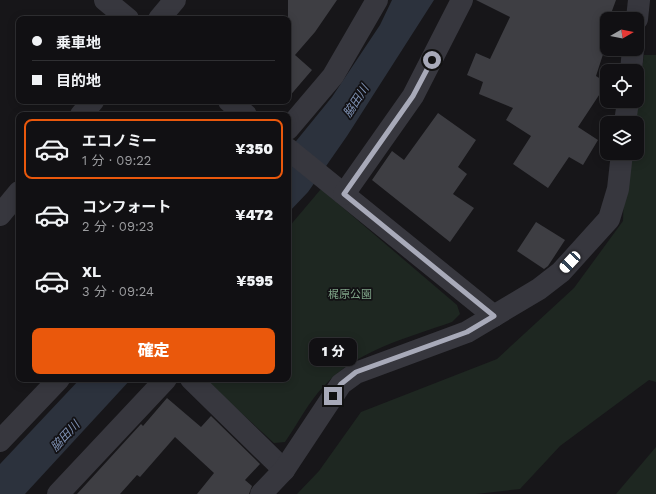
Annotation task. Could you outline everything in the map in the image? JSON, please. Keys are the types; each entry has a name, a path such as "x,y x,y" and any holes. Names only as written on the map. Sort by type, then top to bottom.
{"street":[{"path":"105,0 124,16"},
{"path":"162,16 175,0"},
{"path":"291,125 333,76 377,0"},
{"path":"340,191 413,96 462,0"},
{"path":"638,12 639,0"},
{"path":"84,112 90,104"},
{"path":"233,104 242,112"},
{"path":"291,151 494,316"},
{"path":"261,494 284,470 341,384 356,372 467,332 538,290 561,272 609,219 618,188 621,160"},
{"path":"0,215 16,196"},
{"path":"0,441 55,382"},
{"path":"58,494 163,382"},
{"path":"194,382 284,470"}],"green space":[{"path":"644,55 656,55 656,382 649,380 560,446 520,489 476,494 297,494 319,471 361,412 497,359 574,288 623,221 624,190 628,160 644,160 644,116 635,116 636,108 644,108 644,64 643,64"},
{"name":"梶原公園","path":"321,189 457,305 460,314 452,322 384,346 352,363 324,386 308,406 285,442 274,443 207,382 291,382 291,224"},
{"path":"656,447 656,494 616,494"}],"water":[{"name":"脇田川","path":"392,0 434,0 347,136 308,192 291,210 291,147 332,97 380,25"},
{"name":"脇田川","path":"77,382 128,382 25,494 0,494 0,464"}],"building":[{"path":"288,0 337,0 315,32 295,55 312,70 291,94 291,16 288,16"},
{"path":"476,0 616,0 612,12 600,12 600,56 602,56 596,76 600,79 600,94 578,127 598,140 583,165 569,157 548,188 513,164 531,136 506,120 513,108 479,94 483,82 467,75 476,53 490,59 510,17"},
{"path":"438,113 476,140 458,167 467,174 453,194 474,208 450,242 372,180 392,151 404,160"},
{"path":"536,222 565,240 548,266 544,269 517,251"},
{"path":"167,398 201,427 211,416 260,464 245,480 252,486 249,494 197,494 214,473 175,437 140,477 137,475 120,494 77,494 141,424 143,426"}],"route":[{"path":"333,396 341,384 356,372 467,332 494,316 344,194 413,96 432,60"}]}
